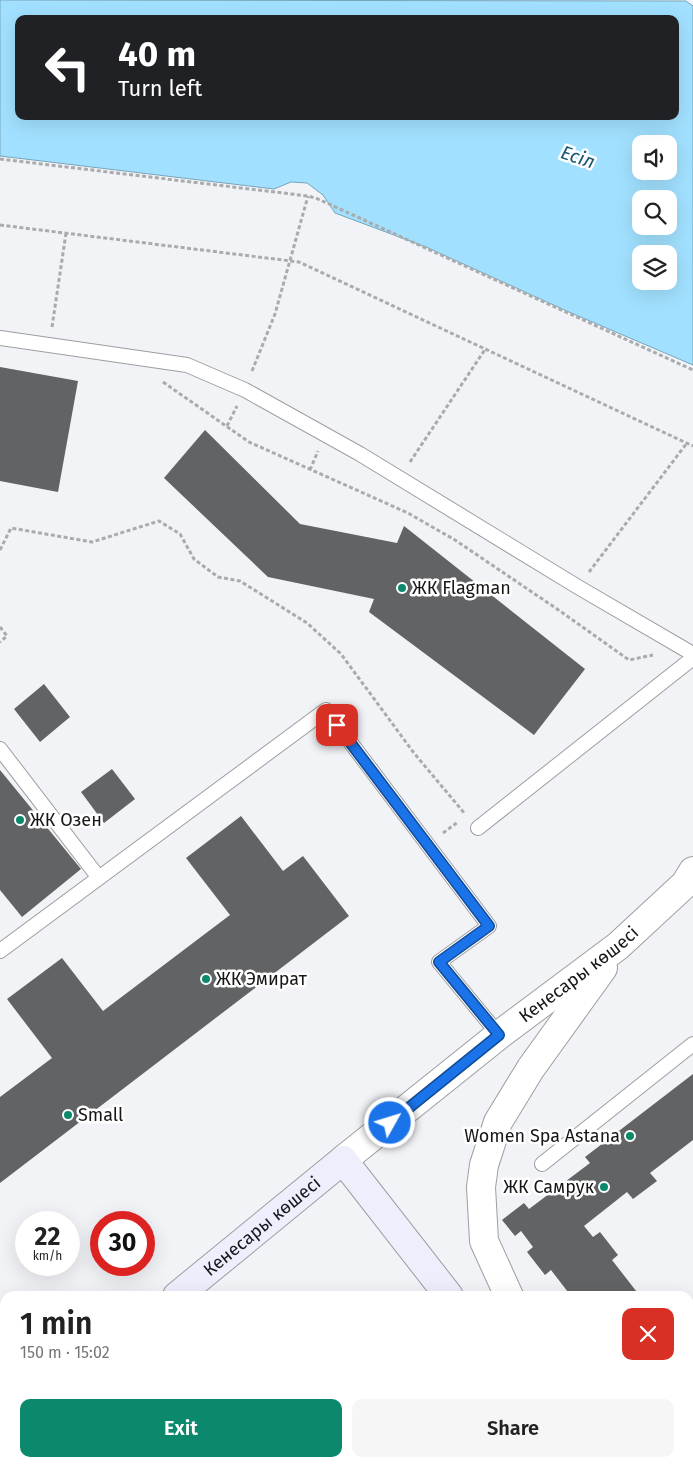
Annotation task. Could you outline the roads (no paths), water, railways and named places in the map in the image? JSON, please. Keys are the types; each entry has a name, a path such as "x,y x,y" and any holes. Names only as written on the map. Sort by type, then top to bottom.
{"street":[{"name":"Кенесары көшесі","path":"183,1291 499,1035 618,946 690,883"},
{"path":"507,1291 484,1241 481,1188 484,1165 498,1122 531,1068 618,946"},
{"path":"343,1160 445,1291"}],"lane":[{"path":"0,338 187,365 245,390 360,454 578,587 693,654"},
{"path":"478,828 693,658"},
{"path":"0,951 326,710 489,926 439,962 499,1035"},
{"path":"0,749 98,878"},
{"path":"542,1164 693,1044"}],"water":[{"name":"Есіл","path":"0,0 686,1 693,6 693,365 569,312 426,247 335,213 323,195 307,183 291,182 274,189 0,156"}],"place":[{"name":"ЖК Flagman","path":"402,588"},
{"name":"ЖК Озен","path":"20,820"},
{"name":"ЖК Эмират","path":"206,979"},
{"name":"Small","path":"68,1115"},
{"name":"Women Spa Astana","path":"630,1136"},
{"name":"ЖК Самрук","path":"604,1187"}]}
